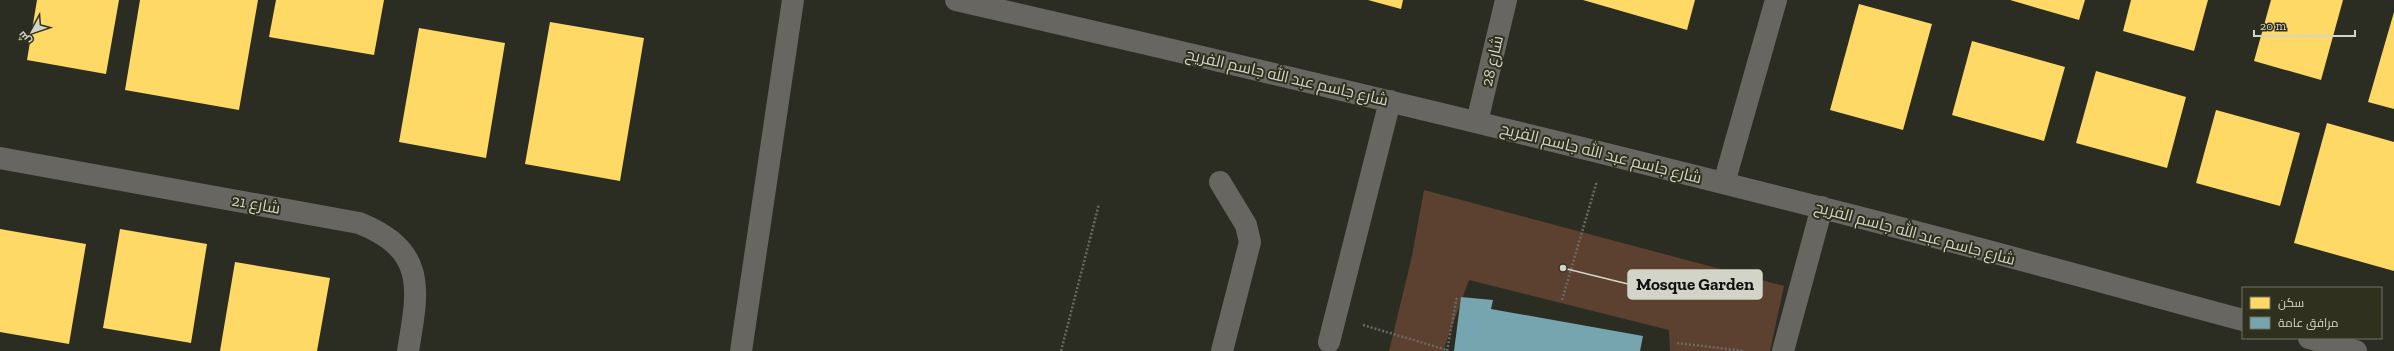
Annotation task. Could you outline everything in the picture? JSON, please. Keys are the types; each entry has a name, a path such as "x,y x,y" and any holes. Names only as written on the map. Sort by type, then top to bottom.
{"street":[{"path":"741,351 793,0"},
{"name":"شارع جاسم عبد الله جاسم الفريح","path":"956,0 1390,101 1605,153 1822,208 2242,320"},
{"name":"شارع 28","path":"1477,122 1506,0"},
{"path":"1724,183 1776,0"},
{"path":"1329,342 1390,101"},
{"name":"شارع 21","path":"0,158 359,223 376,230 391,240 414,274 416,299 408,351"},
{"path":"1220,182 1246,225 1250,242 1222,351"},
{"path":"1783,351 1822,208"},
{"path":"2303,351 2308,339"},
{"path":"2312,339 2356,351"}],"path":[{"path":"1562,300 1605,153"},
{"path":"1061,351 1099,204"},
{"path":"1336,317 1447,350 1457,296"},
{"path":"1677,342 1744,351"}],"shaded area":[{"path":"1424,190 1784,286 1770,351 1670,351 1669,330 1469,280 1443,351 1389,351 1412,256"}],"building: سكن":[{"path":"37,0 119,0 106,74 27,60"},
{"path":"140,0 258,0 239,110 125,90"},
{"path":"276,0 384,0 374,55 269,37"},
{"path":"1368,0 1403,0 1401,9"},
{"path":"1583,0 1695,0 1687,30"},
{"path":"2010,0 2085,0 2079,20"},
{"path":"2131,0 2208,0 2194,51 2123,31"},
{"path":"2271,0 2343,0 2321,80 2254,61"},
{"path":"1859,4 1932,24 1903,130 1830,110"},
{"path":"2394,12 2394,109 2368,102"},
{"path":"550,22 644,38 620,181 525,164"},
{"path":"419,28 505,43 486,158 399,142"},
{"path":"1972,41 2065,67 2044,141 1952,115"},
{"path":"2096,71 2186,97 2167,168 2076,143"},
{"path":"2216,110 2300,133 2280,206 2196,183"},
{"path":"2327,123 2394,142 2394,271 2294,243"},
{"path":"0,229 86,244 69,344 0,332"},
{"path":"120,229 207,244 191,343 103,328"},
{"path":"235,262 330,278 317,351 220,351"}],"building: مرافق عامة":[{"path":"1461,297 1493,300 1491,309 1643,336 1640,351 1454,351"}],"place":[{"name":"Mosque Garden","path":"1563,268"}]}
